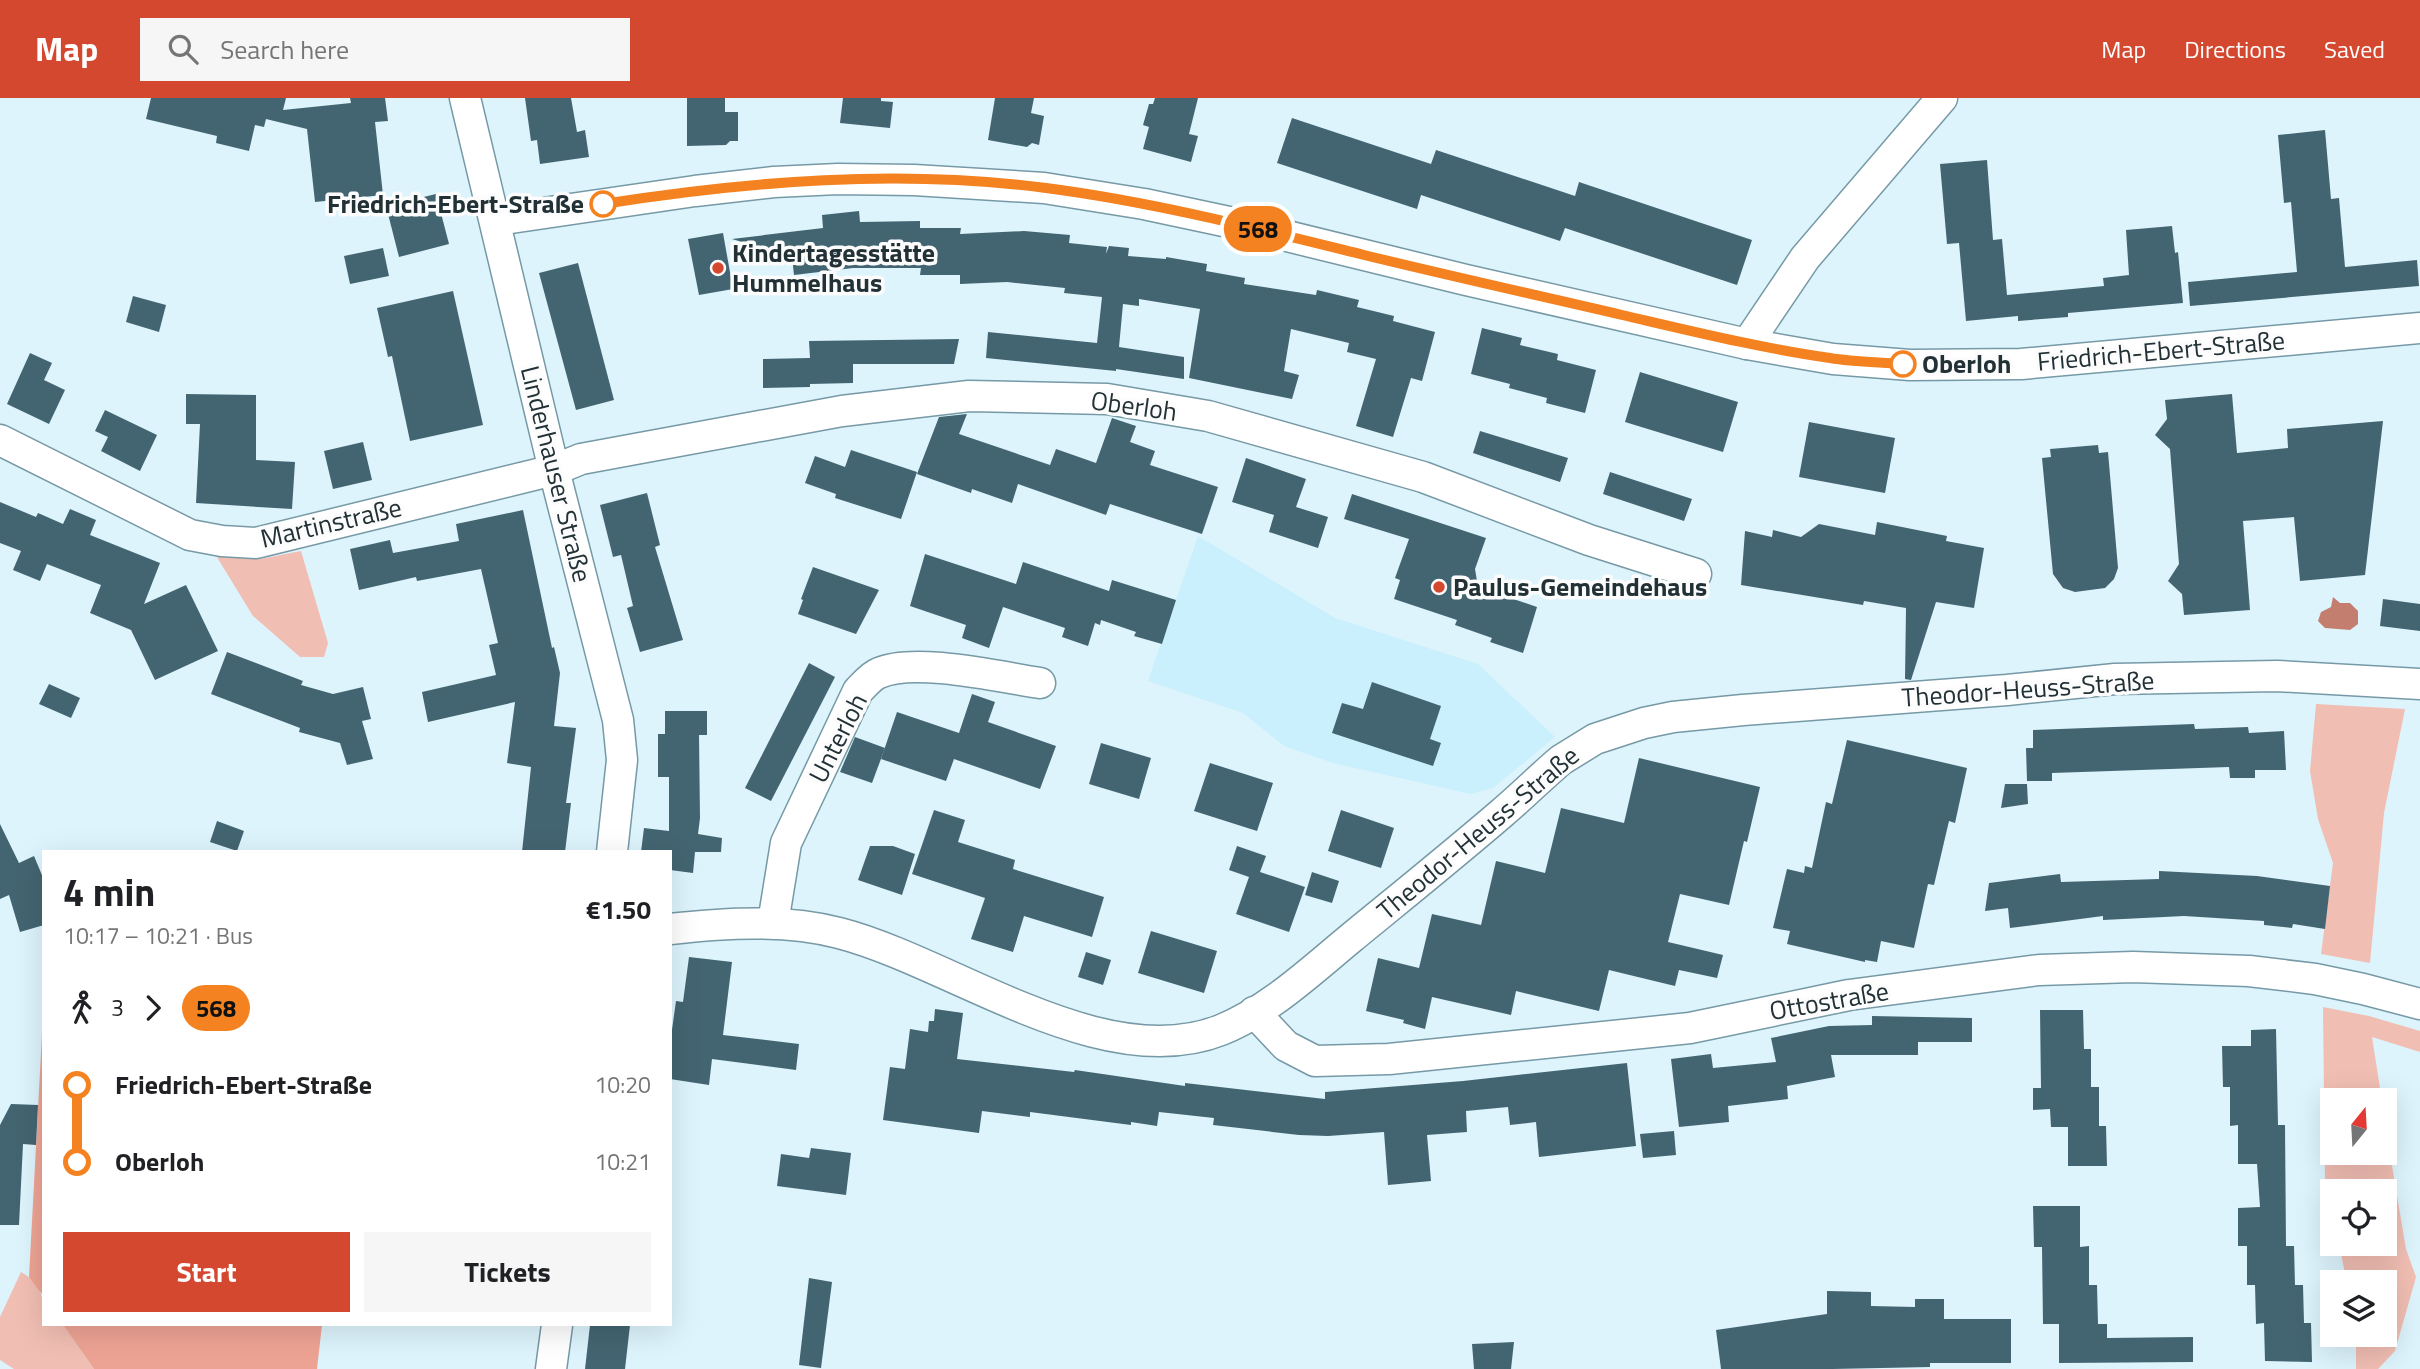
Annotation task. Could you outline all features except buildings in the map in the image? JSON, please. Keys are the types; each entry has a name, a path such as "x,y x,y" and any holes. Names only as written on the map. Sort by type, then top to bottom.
{"street":[{"name":"Linderhauser Straße","path":"465,98 554,470 618,720 622,760 612,850"},
{"path":"1748,344 1805,258 1942,98"},
{"name":"Friedrich-Ebert-Straße","path":"496,220 774,182 915,180 1044,188 1144,204 1238,224 1466,280 1748,344 1833,359 1897,364 2021,364 2420,328"},
{"name":"Oberloh","path":"554,470 581,459 842,411 969,396 1107,398 1208,416 1423,477 1589,540 1696,574"},
{"name":"Martinstraße","path":"0,440 190,535 222,541 256,543 554,470"},
{"name":"Unterloh","path":"773,923 786,843 858,691 878,673 909,667 937,668 1040,683"},
{"name":"Theodor-Heuss-Straße","path":"672,929 773,923 838,933 882,948 1060,1022 1151,1042 1185,1040 1221,1030 1254,1012 1297,982 1451,856 1561,760 1595,739 1644,723 1673,717 1743,710 2115,679 2277,676 2420,684"},
{"name":"Ottostraße","path":"1254,1012 1286,1046 1314,1061 1389,1059 1690,1028 1849,995 2039,970 2133,967 2249,971 2315,979 2420,1004"},
{"path":"551,1369 557,1326"}],"shaded area":[{"path":"1198,536 1335,618 1478,664 1555,737 1493,788 1471,794 1333,763 1284,746 1243,713 1148,681"},
{"path":"301,551 328,643 324,657 300,657 253,616 215,554 260,559"},
{"path":"2333,597 2340,603 2350,603 2358,611 2358,624 2350,630 2325,628 2318,621 2321,612 2331,607"},
{"path":"2316,704 2405,709 2384,813 2370,963 2321,954 2333,863 2318,819 2310,771"},
{"path":"2323,1007 2369,1016 2420,1031 2420,1052 2372,1037 2380,1088 2324,1088"},
{"path":"42,1034 42,1294 29,1277"},
{"path":"2325,1166 2392,1166 2394,1179 2325,1179"},
{"path":"2397,1195 2406,1249 2416,1277 2397,1344 2397,1270 2344,1270 2341,1256 2397,1256"},
{"path":"21,1272 34,1282 41,1294 42,1326 64,1326 94,1369 14,1369 0,1360 0,1317"},
{"path":"64,1326 322,1326 317,1369 94,1369"},
{"path":"2356,1347 2396,1347 2378,1369 2356,1369"}],"bus line":[{"name":"568","path":"603,204 747,184 838,179 915,180 1044,188 1186,212 1466,280 1748,344 1833,359 1903,364"}],"place":[{"name":"Friedrich-Ebert-Straße","path":"603,204"},
{"name":"Kindertagesstätte Hummelhaus","path":"718,268"},
{"name":"Oberloh","path":"1903,364"},
{"name":"Paulus-Gemeindehaus","path":"1439,587"}]}
